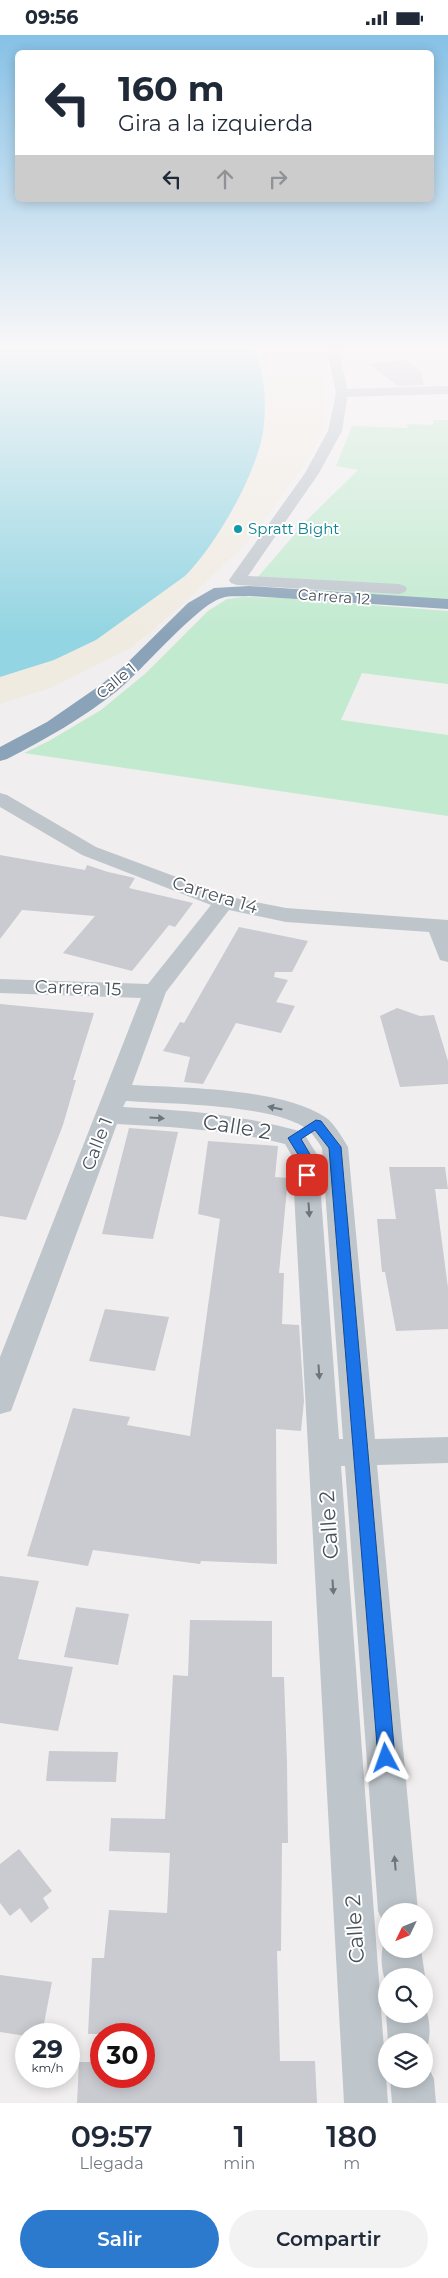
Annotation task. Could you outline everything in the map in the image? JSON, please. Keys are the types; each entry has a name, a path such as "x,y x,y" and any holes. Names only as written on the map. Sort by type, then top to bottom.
{"highway":[{"name":"Carrera 12","path":"220,592 249,591 448,604"},
{"name":"Calle 1","path":"0,755 54,726 89,703 130,670 194,607 220,592"}],"street":[{"path":"329,442 237,580 399,589"},
{"name":"Carrera 14","path":"0,799 89,851 224,902 286,915 444,928"},
{"name":"Calle 1","path":"0,1402 21,1341 155,991 224,902"},
{"path":"444,928 448,955"},
{"name":"Carrera 15","path":"0,986 155,991"},
{"name":"Calle 2","path":"112,1104 266,1129 305,1131 335,1147 362,1452 397,1903"},
{"name":"Calle 2","path":"305,1131 305,1156 366,2103"},
{"path":"324,1453 448,1450"},
{"path":"413,2088 414,2103"}],"green space":[{"path":"346,442 448,442 448,600 251,585 307,520 358,470 336,466"},
{"path":"243,597 281,598 448,611 448,684 362,673 341,720 448,735 448,816 24,753 49,741 101,710 146,673 208,611 227,599"}],"sand":[{"name":"Spratt Bight","path":"261,442 317,442 299,473 246,544 180,607 131,648 51,688 0,704 0,677 54,660 96,640 185,576 197,563 233,509"}],"water":[{"path":"0,442 261,442 252,468 233,509 197,563 185,576 96,640 54,660 0,677"}],"building":[{"path":"0,855 85,870 87,865 135,878 129,888 193,903 175,927 169,925 132,971 63,953 95,916 22,910 0,939"},
{"path":"239,927 308,941 292,972 275,972 274,977 288,980 276,1002 295,1006 281,1033 236,1023 203,1084 184,1082 190,1057 163,1051 180,1022 184,1023"},
{"path":"0,1004 94,1013 73,1080 76,1080 63,1125 26,1220 0,1216"},
{"path":"397,1008 420,1016 434,1015 448,1061 448,1084 400,1087 380,1016"},
{"path":"129,1128 178,1132 153,1239 102,1234"},
{"path":"208,1141 278,1146 275,1177 288,1178 279,1273 284,1273 282,1324 299,1325 304,1401 301,1431 276,1429 277,1564 201,1561 200,1564 93,1550 88,1566 27,1556 73,1408 130,1417 127,1425 190,1436 220,1219 198,1214"},
{"path":"389,1167 445,1167 448,1189 435,1189 448,1288 448,1329 396,1331 385,1272 382,1272 377,1219 396,1219"},
{"path":"105,1309 169,1317 155,1371 89,1361"},
{"path":"0,1576 39,1581 18,1659 73,1667 58,1731 0,1723"},
{"path":"76,1607 129,1614 118,1665 64,1657"},
{"path":"190,1620 272,1621 272,1677 284,1677 287,1762 288,1843 282,1843 281,1951 277,1951 280,2061 315,2061 317,2103 77,2103 78,2088 80,2088 80,2062 90,2062 90,2088 155,2088 155,2023 90,2023 90,2034 88,2034 92,1958 104,1958 109,1910 167,1913 170,1853 109,1851 111,1818 165,1819 173,1675 188,1676"},
{"path":"49,1751 118,1752 116,1782 46,1781"},
{"path":"19,1849 52,1891 43,1898 49,1908 31,1923 20,1908 10,1916 0,1903 0,1864"},
{"path":"0,1975 52,1982 44,2023 15,2023 15,2034 0,2032"}],"place":[{"name":"Spratt Bight","path":"238,529"}],"route":[{"path":"307,1175 305,1156 294,1138 316,1124 335,1147 362,1452 386,1758"}]}
